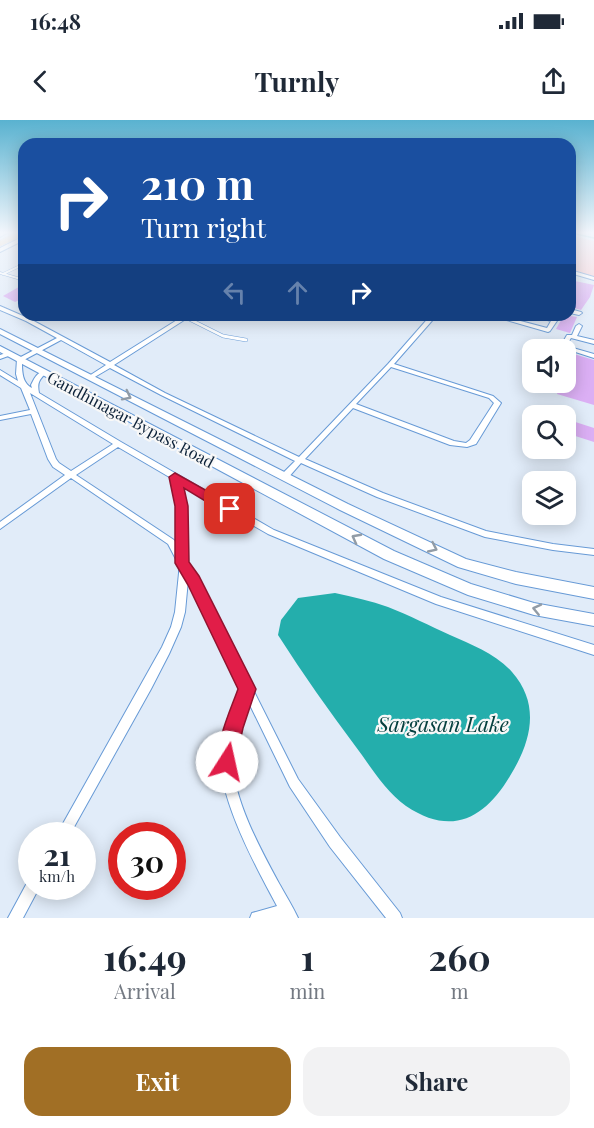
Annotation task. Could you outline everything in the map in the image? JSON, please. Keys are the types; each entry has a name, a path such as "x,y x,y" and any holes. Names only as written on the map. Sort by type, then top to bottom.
{"main road":[{"name":"Gandhinagar Bypass Road","path":"0,331 284,477 463,563 516,578 594,593"},
{"name":"Gandhinagar Bypass Road","path":"7,355 388,555 468,588 523,606 594,620"}],"street":[{"path":"576,273 594,279"},
{"path":"0,308 18,316"},
{"path":"30,321 106,364 300,460 380,495 485,534 594,552"},
{"path":"88,375 176,321"},
{"path":"284,477 429,321"},
{"path":"515,321 548,330 554,321"},
{"path":"574,337 579,326"},
{"path":"594,342 569,336 563,347 594,356"},
{"path":"59,339 37,349 7,355 23,385 52,459 70,475 171,542 198,588 294,783 335,842 395,918"},
{"path":"352,405 453,443 467,445 473,441 498,403 490,397 390,365"},
{"path":"0,372 118,444 271,532 439,601 594,650"},
{"path":"36,394 34,386 38,377 43,373"},
{"path":"0,418 34,411"},
{"path":"0,526 70,475 118,444"},
{"path":"70,822 161,661 176,625 182,563 182,506 175,477"},
{"path":"247,689 229,743 228,778 233,797 262,863 289,914 257,918"},
{"path":"15,918 25,900"}],"lane":[{"path":"1,274 18,278"},
{"path":"194,321 223,336 246,339"}],"shaded area":[{"path":"576,270 594,270 594,277 576,271"}],"water":[{"name":"Sargasan Lake","path":"335,593 388,607 475,646 505,665 521,685 530,710 528,737 517,763 500,791 478,812 453,821 438,820 423,815 398,800 373,771 287,650 278,635 281,620 298,598"}],"building":[{"path":"576,281 594,285 590,297 581,310 576,309"},
{"path":"18,287 18,301 15,302 3,296"},
{"path":"561,321 575,321 570,333 556,329"},
{"path":"576,355 594,360 594,405 557,394 576,393"},
{"path":"576,422 594,428 594,442 576,436"}],"route":[{"path":"227,762 233,728 247,689 194,581 182,563 182,506 175,477 230,509"}]}
